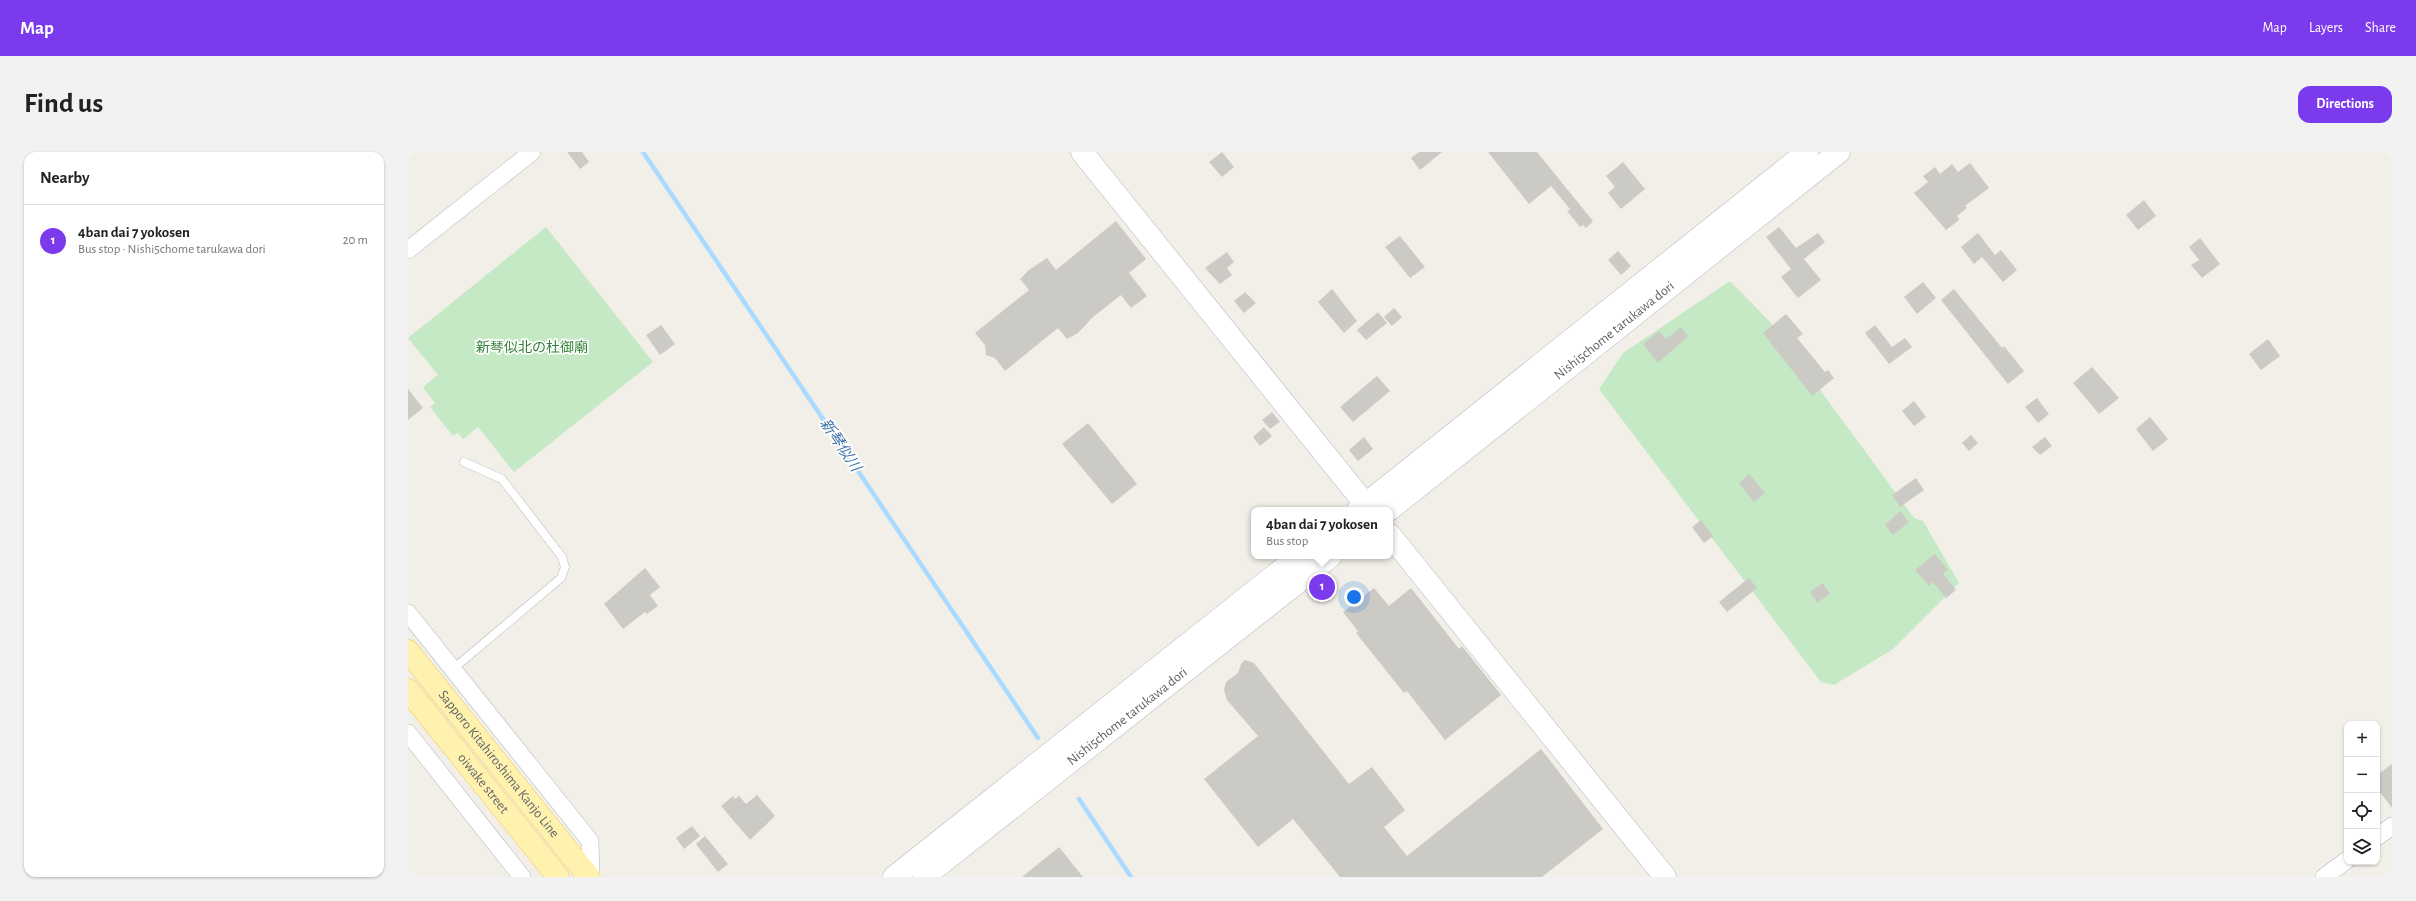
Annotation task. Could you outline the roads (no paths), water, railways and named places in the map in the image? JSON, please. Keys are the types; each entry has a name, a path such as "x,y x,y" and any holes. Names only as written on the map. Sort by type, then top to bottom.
{"main road":[{"path":"1082,152 1364,507"},
{"name":"Nishi5chome tarukawa dori","path":"1366,507 1807,152"},
{"name":"Nishi5chome tarukawa dori","path":"1393,507 1839,152"},
{"path":"1393,539 1665,877"},
{"name":"Nishi5chome tarukawa dori","path":"894,877 1295,559"},
{"name":"Nishi5chome tarukawa dori","path":"924,877 1327,559"},
{"name":"Sapporo Kitahiroshima Kanjo Line","path":"408,652 590,877"},
{"name":"oiwake street","path":"408,690 558,877"}],"street":[{"path":"408,250 532,152"},
{"path":"408,613 590,841 590,877"},
{"path":"408,732 522,877"},
{"path":"2380,835 2392,826"},
{"path":"2324,877 2344,862"}],"lane":[{"path":"453,669 561,578 565,567 562,557 502,479 464,462"}],"waterway":[{"name":"新琴似川","path":"643,152 1038,738"},
{"name":"新琴似川","path":"1079,799 1131,877"}],"place":[{"name":"4ban dai 7 yokosen","path":"1322,587"}],"park label":[{"name":"新琴似北の杜御廟","path":"532,348"}]}
